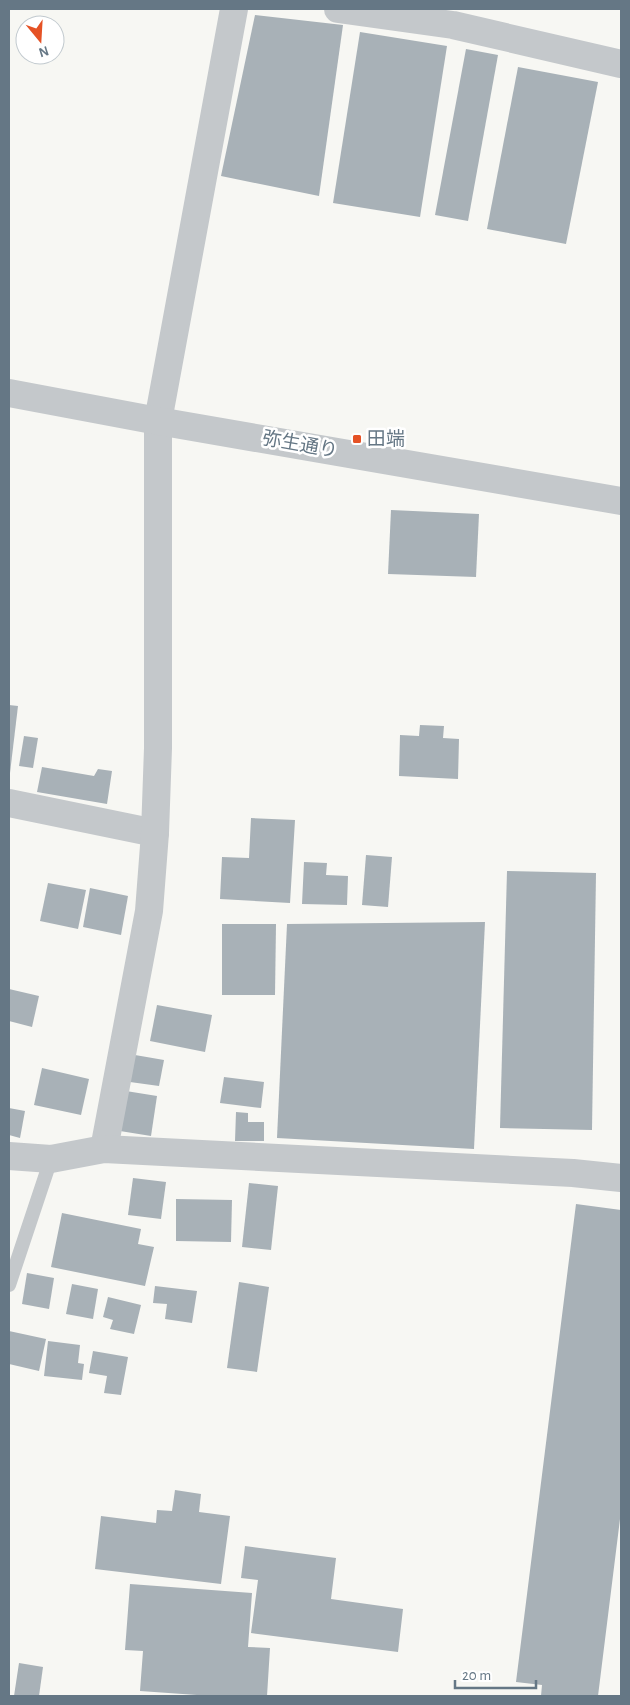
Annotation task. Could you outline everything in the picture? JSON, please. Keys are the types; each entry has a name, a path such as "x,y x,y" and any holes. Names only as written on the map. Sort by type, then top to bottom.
{"street":[{"path":"104,1148 148,911 155,833 158,748 158,421 234,9"},
{"path":"338,9 453,25 621,64"},
{"name":"弥生通り","path":"9,393 158,421 621,501"},
{"path":"9,804 155,833"},
{"path":"9,1156 52,1160 104,1148 573,1173 621,1178"}],"lane":[{"path":"9,1286 52,1160"}],"building":[{"path":"255,15 343,25 319,196 221,176"},
{"path":"360,32 447,46 420,217 333,203"},
{"path":"466,49 498,55 468,221 435,215"},
{"path":"518,67 598,82 566,244 487,229"},
{"path":"391,510 479,514 476,577 388,574"},
{"path":"9,705 18,706 10,773 9,773"},
{"path":"420,725 444,726 443,738 459,739 458,779 399,776 400,735 419,736"},
{"path":"24,736 38,738 33,768 19,766"},
{"path":"42,767 94,776 98,769 112,771 107,804 37,792"},
{"path":"251,818 295,820 290,903 220,899 222,857 249,858"},
{"path":"366,855 392,857 388,907 362,905"},
{"path":"304,862 327,863 326,875 348,876 347,905 302,904"},
{"path":"507,871 596,873 592,1130 500,1128"},
{"path":"48,883 86,890 78,929 40,921"},
{"path":"90,888 128,896 121,935 83,927"},
{"path":"485,922 474,1149 277,1138 287,924"},
{"path":"222,924 276,924 275,995 222,995"},
{"path":"9,989 39,996 32,1027 9,1021"},
{"path":"157,1005 212,1015 205,1052 150,1041"},
{"path":"135,1055 164,1060 159,1086 130,1082"},
{"path":"42,1068 89,1079 81,1115 34,1105"},
{"path":"224,1077 264,1082 261,1108 220,1103"},
{"path":"126,1091 157,1096 151,1136 120,1131"},
{"path":"9,1108 25,1111 20,1138 9,1135"},
{"path":"236,1112 248,1113 248,1122 264,1122 264,1141 235,1141"},
{"path":"133,1178 166,1182 161,1219 128,1215"},
{"path":"249,1183 278,1186 271,1250 242,1247"},
{"path":"176,1199 232,1200 231,1242 176,1241"},
{"path":"576,1204 621,1210 621,1511 598,1696 541,1696 542,1685 516,1682"},
{"path":"62,1213 141,1229 138,1244 154,1247 145,1286 51,1267"},
{"path":"27,1273 54,1278 49,1309 22,1304"},
{"path":"239,1282 269,1287 257,1372 227,1368"},
{"path":"72,1284 98,1289 93,1319 66,1314"},
{"path":"155,1286 197,1291 192,1323 165,1319 167,1304 153,1303"},
{"path":"108,1297 141,1305 134,1334 110,1329 113,1320 103,1317"},
{"path":"9,1331 46,1339 39,1371 9,1364"},
{"path":"48,1341 80,1345 78,1363 84,1364 82,1380 44,1376"},
{"path":"93,1351 128,1357 121,1395 104,1393 107,1376 89,1373"},
{"path":"175,1490 201,1494 199,1512 230,1516 221,1584 95,1569 101,1516 156,1523 157,1510 172,1511"},
{"path":"245,1546 336,1558 331,1599 403,1609 398,1652 251,1633 258,1580 241,1578"},
{"path":"130,1584 252,1593 248,1647 270,1648 267,1696 211,1696 140,1691 143,1651 125,1650"},
{"path":"19,1663 43,1667 39,1696 14,1696"}],"place":[{"name":"田端","path":"357,439"}]}
